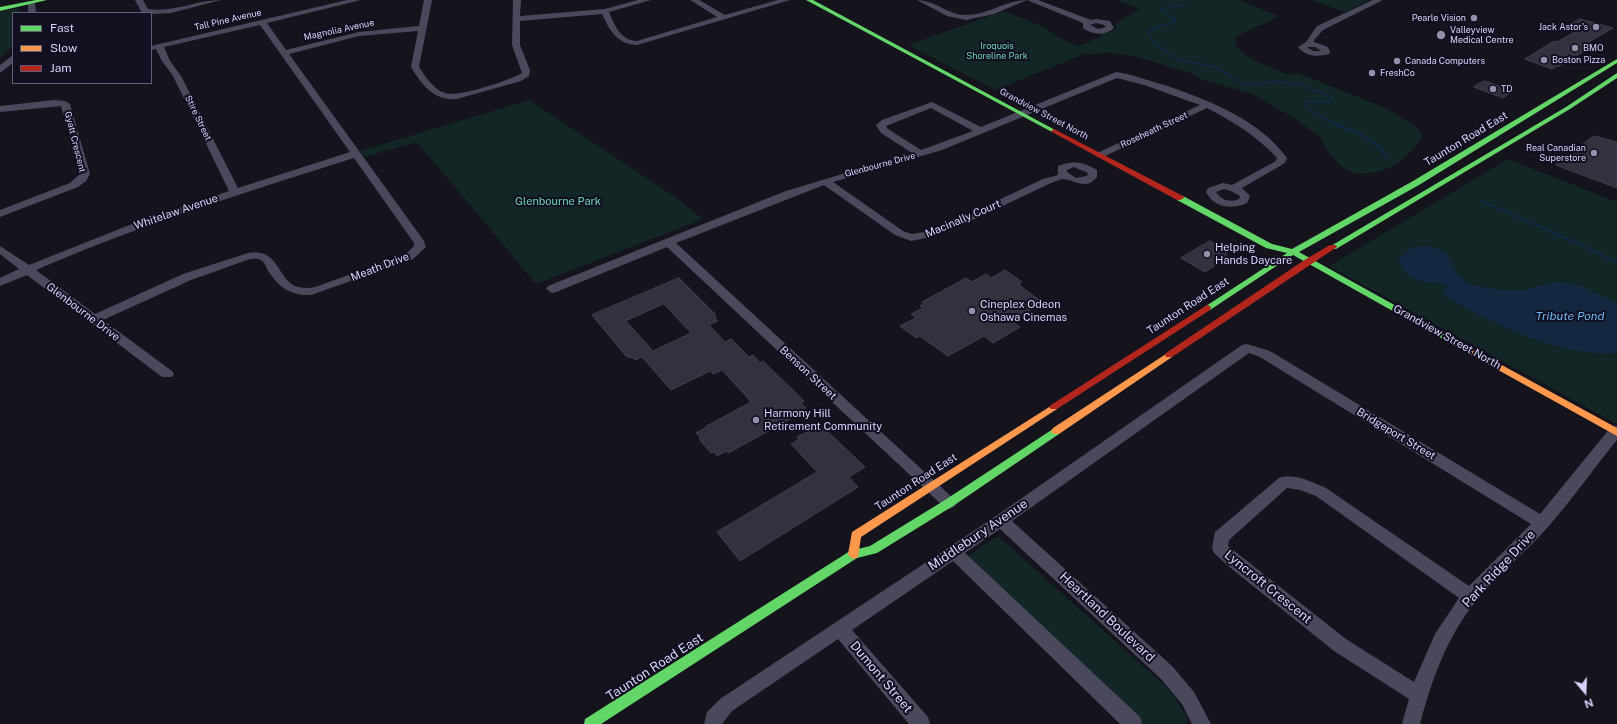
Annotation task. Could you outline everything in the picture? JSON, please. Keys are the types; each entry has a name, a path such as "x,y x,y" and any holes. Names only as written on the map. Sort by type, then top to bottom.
{"main road":[{"path":"0,9 44,0"},
{"name":"Grandview Street North","path":"809,0 1269,246 1293,252 1476,353 1612,437"},
{"name":"Taunton Road East","path":"854,554 856,535 1282,259 1416,183 1617,61"},
{"name":"Taunton Road East","path":"590,724 854,554 873,550 949,503 1299,268 1568,108 1617,75"},
{"name":"Grandview Street North","path":"1269,246 1282,259 1311,275"},
{"path":"1467,362 1476,353"}],"street":[{"path":"139,0 145,11 148,12"},
{"path":"152,13 217,0"},
{"name":"Tall Pine Avenue","path":"155,47 357,0"},
{"path":"428,0 415,67 426,81 442,96 452,97 518,79 526,74 526,70 516,45 517,0"},
{"path":"516,19 605,11 647,0"},
{"path":"694,0 724,18"},
{"path":"605,11 616,35 625,41 632,43 644,41 786,0"},
{"path":"921,0 954,15 965,18 973,17 1023,0"},
{"path":"1031,0 1089,22"},
{"path":"1310,44 1310,40 1320,28 1376,0"},
{"path":"30,3 32,12"},
{"name":"Meath Drive","path":"93,320 187,277 248,256 258,255 264,257 277,274 293,290 304,293 318,290 413,255 420,248 420,243 262,22"},
{"name":"Magnolia Avenue","path":"284,53 359,34 423,28"},
{"name":"Stire Street","path":"155,47 177,76 235,193"},
{"path":"1,69 12,59"},
{"path":"1,69 12,67"},
{"name":"Glenbourne Drive","path":"552,289 825,181 920,154 1110,76 1119,75 1188,96 1208,105 1247,126 1282,158 1280,163 1234,188"},
{"name":"Gyatt Crescent","path":"0,109 54,103 65,104 85,174 82,179 74,185 0,214"},
{"path":"920,154 884,131 881,125 885,122 932,105 980,130"},
{"name":"Roseheath Street","path":"1100,155 1208,105"},
{"name":"Whitelaw Avenue","path":"0,282 136,225 355,154"},
{"name":"Macinally Court","path":"825,181 899,233 907,237 917,238 960,222 1047,181 1064,176"},
{"name":"Benson Street","path":"668,242 930,487 949,503"},
{"name":"Glenbourne Drive","path":"0,249 167,374"},
{"name":"Middlebury Avenue","path":"713,724 714,718 726,705 1001,520 1247,348"},
{"name":"Bridgeport Street","path":"1247,348 1265,354 1542,523"},
{"name":"Park Ridge Drive","path":"1411,724 1418,695 1434,656 1448,629 1470,596 1542,523 1612,437"},
{"name":"Lyncroft Crescent","path":"1418,695 1340,645 1233,560 1220,548 1221,537 1284,482 1302,484 1321,492 1470,596"},
{"name":"Heartland Boulevard","path":"1001,520 1167,673 1188,698 1202,724"},
{"path":"953,551 1132,724"},
{"name":"Dumont Street","path":"840,629 921,724"}],"green space":[{"name":"Iroquois Shoreline Park","path":"1116,0 1240,0 1275,15 1278,17 1235,37 1237,48 1253,60 1289,75 1298,73 1388,109 1415,126 1423,136 1408,155 1394,165 1377,172 1368,174 1359,173 1342,167 1327,150 1322,139 1296,119 1250,93 1202,80 1193,74 1134,56 1109,53 1085,54 995,90 908,45 1004,11 1044,27 1058,37 1078,46 1101,37 1101,33 1111,32 1117,28 1115,24 1140,9"},
{"path":"1311,0 1368,0 1368,1 1345,12"},
{"path":"19,8 20,12 12,12 12,47 0,59 0,12"},
{"name":"Glenbourne Park","path":"529,100 675,197 703,219 536,284 417,142 365,157 360,151"},
{"path":"1508,159 1617,202 1617,424 1329,266"},
{"path":"998,536 1164,685 1175,697 1189,721 1186,724 1138,724 968,556"}],"water":[{"name":"Tribute Pond","path":"1428,246 1446,252 1457,274 1470,285 1501,290 1520,291 1556,282 1578,285 1617,303 1617,353 1595,353 1573,350 1549,344 1504,327 1461,306 1443,295 1447,284 1417,280 1406,273 1402,267 1398,259 1413,247"}],"building":[{"path":"1580,19 1613,28 1582,46 1589,48 1560,66 1552,69 1525,59 1554,41 1557,42 1578,30 1567,27"},
{"name":"TD","path":"1484,81 1513,91 1503,98 1474,87"},
{"name":"Real Canadian Superstore","path":"1594,136 1617,142 1617,188 1556,165"},
{"name":"Helping Hands Daycare","path":"1210,241 1226,250 1226,259 1205,272 1181,258"},
{"name":"Cineplex Odeon Oshawa Cinemas","path":"1005,270 1022,282 1018,284 1043,303 1011,321 1020,327 993,343 984,336 948,356 920,336 916,338 900,326 916,318 911,314 923,308 920,306 924,304 922,302 966,278 972,282 986,274 991,278"},
{"name":"Harmony Hill Retirement Community","path":"679,278 714,313 716,317 714,318 718,321 709,325 725,342 731,339 749,357 753,355 760,363 763,361 804,401 801,403 806,408 788,417 790,419 754,439 728,453 726,451 717,456 714,452 711,453 696,433 751,402 745,395 722,370 713,374 710,371 671,390 642,357 635,360 632,357 629,358 625,355 592,315","holes":["664,304 691,333 653,351 626,321"]},
{"path":"822,426 865,467 849,477 858,487 740,561 717,532 817,472 791,444 800,439 797,437"}],"waterway":[{"path":"1186,0 1182,5 1161,9 1176,21 1175,23 1159,26 1148,32 1154,43 1178,60 1216,67 1244,85 1278,81 1298,84 1332,97 1331,102 1306,102 1303,104 1323,118 1338,125"},
{"path":"1335,124 1363,136 1381,149 1386,156"},
{"path":"1482,201 1588,248 1617,263"}],"traffic: fast":[{"path":"0,9 44,0"},
{"path":"809,0 1054,131"},
{"path":"1207,308 1293,252 1416,183 1617,61"},
{"path":"1333,247 1568,108 1617,75"},
{"path":"1180,198 1269,246 1293,252 1467,349"},
{"path":"590,724 854,554 873,550 949,503 1056,431"}],"traffic: slow":[{"path":"1467,349 1617,432"},
{"path":"1056,431 1169,355"},
{"path":"854,554 856,535 1054,407"}],"traffic: jam":[{"path":"1054,131 1180,198"},
{"path":"1169,355 1309,261 1333,247"},
{"path":"1054,407 1207,308"}],"place":[{"name":"Pearle Vision","path":"1474,18"},
{"name":"Jack Astor's","path":"1596,27"},
{"name":"Valleyview Medical Centre","path":"1441,35"},
{"name":"BMO","path":"1575,48"},
{"name":"Boston Pizza","path":"1544,60"},
{"name":"Canada Computers","path":"1397,61"},
{"name":"FreshCo","path":"1372,73"},
{"name":"TD","path":"1493,89"},
{"name":"Real Canadian Superstore","path":"1594,153"},
{"name":"Helping Hands Daycare","path":"1207,254"},
{"name":"Cineplex Odeon Oshawa Cinemas","path":"972,311"},
{"name":"Harmony Hill Retirement Community","path":"756,420"}]}
